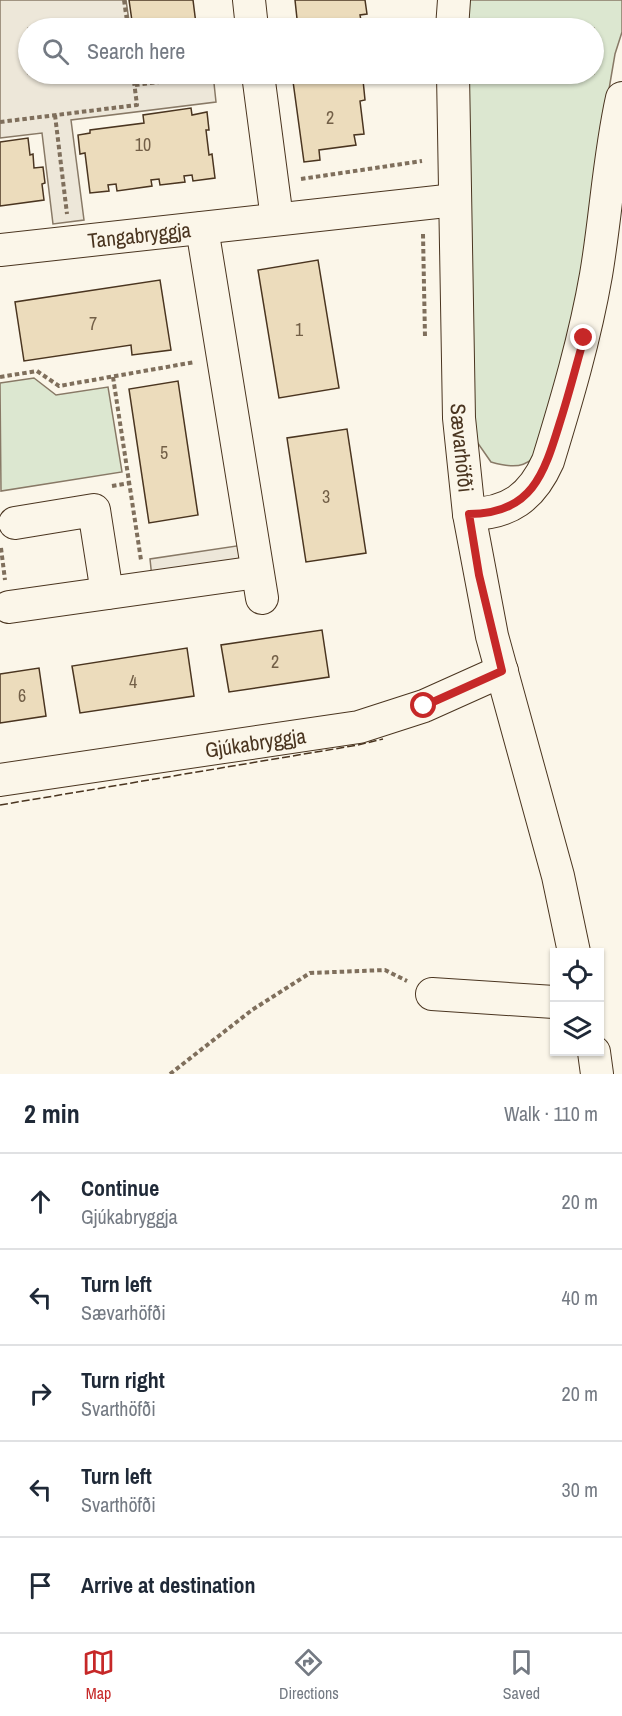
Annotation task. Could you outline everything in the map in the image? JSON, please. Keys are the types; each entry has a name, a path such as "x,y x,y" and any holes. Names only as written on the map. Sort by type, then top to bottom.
{"street":[{"path":"249,0 251,18"},
{"path":"453,18 454,0"},
{"path":"259,84 278,219"},
{"name":"Sævarhöfði","path":"453,84 459,418 469,514 481,585 558,876 573,948"},
{"path":"469,514 494,512 516,502 535,484 548,461 584,338 596,274 610,161 622,98"},
{"name":"Tangabryggja","path":"0,250 455,200"},
{"path":"9,607 146,588 260,585 202,228"},
{"path":"15,523 94,510 107,593"},
{"name":"Gjúkabryggja","path":"0,780 359,727 424,706 502,671"},
{"path":"432,994 550,1002"},
{"path":"595,1056 597,1074"}],"path":[{"path":"124,0 127,18"},
{"path":"0,122 137,105 135,85 143,84"},
{"path":"55,115 71,242"},
{"path":"272,183 422,161"},
{"path":"0,377 37,371 59,386 223,357"},
{"path":"113,377 146,588"},
{"path":"170,1074 252,1010 310,973 385,970 432,994"}],"green space":[{"path":"469,0 622,0 622,32 615,54 601,136 590,255 548,444 535,457 517,466 491,462 477,442 469,381 467,84 604,84 604,18 468,18"},
{"path":"34,378 56,395 108,387 122,472 1,491 0,383"}],"shaded area":[{"path":"0,0 126,0 129,18 18,18 18,84 214,84 216,102 71,120 84,220 53,224 42,133 0,138"},
{"path":"243,545 246,564 152,578 150,559"}],"building":[{"path":"129,0 193,0 195,18 132,18"},
{"path":"295,0 365,0 367,14 360,15 361,18 297,18"},
{"path":"293,84 363,84 365,100 360,101 364,134 354,135 356,145 319,150 320,160 304,162"},
{"path":"191,108 192,115 207,112 209,130 206,130 209,155 212,154 215,178 193,181 192,175 184,176 185,182 160,185 159,179 151,180 152,186 117,191 116,184 108,185 109,191 90,193 85,153 80,154 78,135 90,133 90,130 144,123 143,115"},
{"path":"28,138 34,168 43,167 44,200 0,206 0,142"},
{"path":"318,260 339,388 279,398 258,270"},
{"path":"160,280 171,350 132,355 131,345 24,361 15,302"},
{"path":"178,381 198,515 149,523 129,389"},
{"path":"347,429 366,553 306,562 287,438"},
{"path":"322,630 329,677 229,692 221,645"},
{"path":"187,648 194,696 80,713 72,666"},
{"path":"39,668 46,716 0,723 0,674"}],"fence":[{"path":"0,805 383,739"}],"route":[{"path":"424,706 502,671 479,575 469,514 482,514 506,508 530,491 540,477 548,461 584,338"}]}
